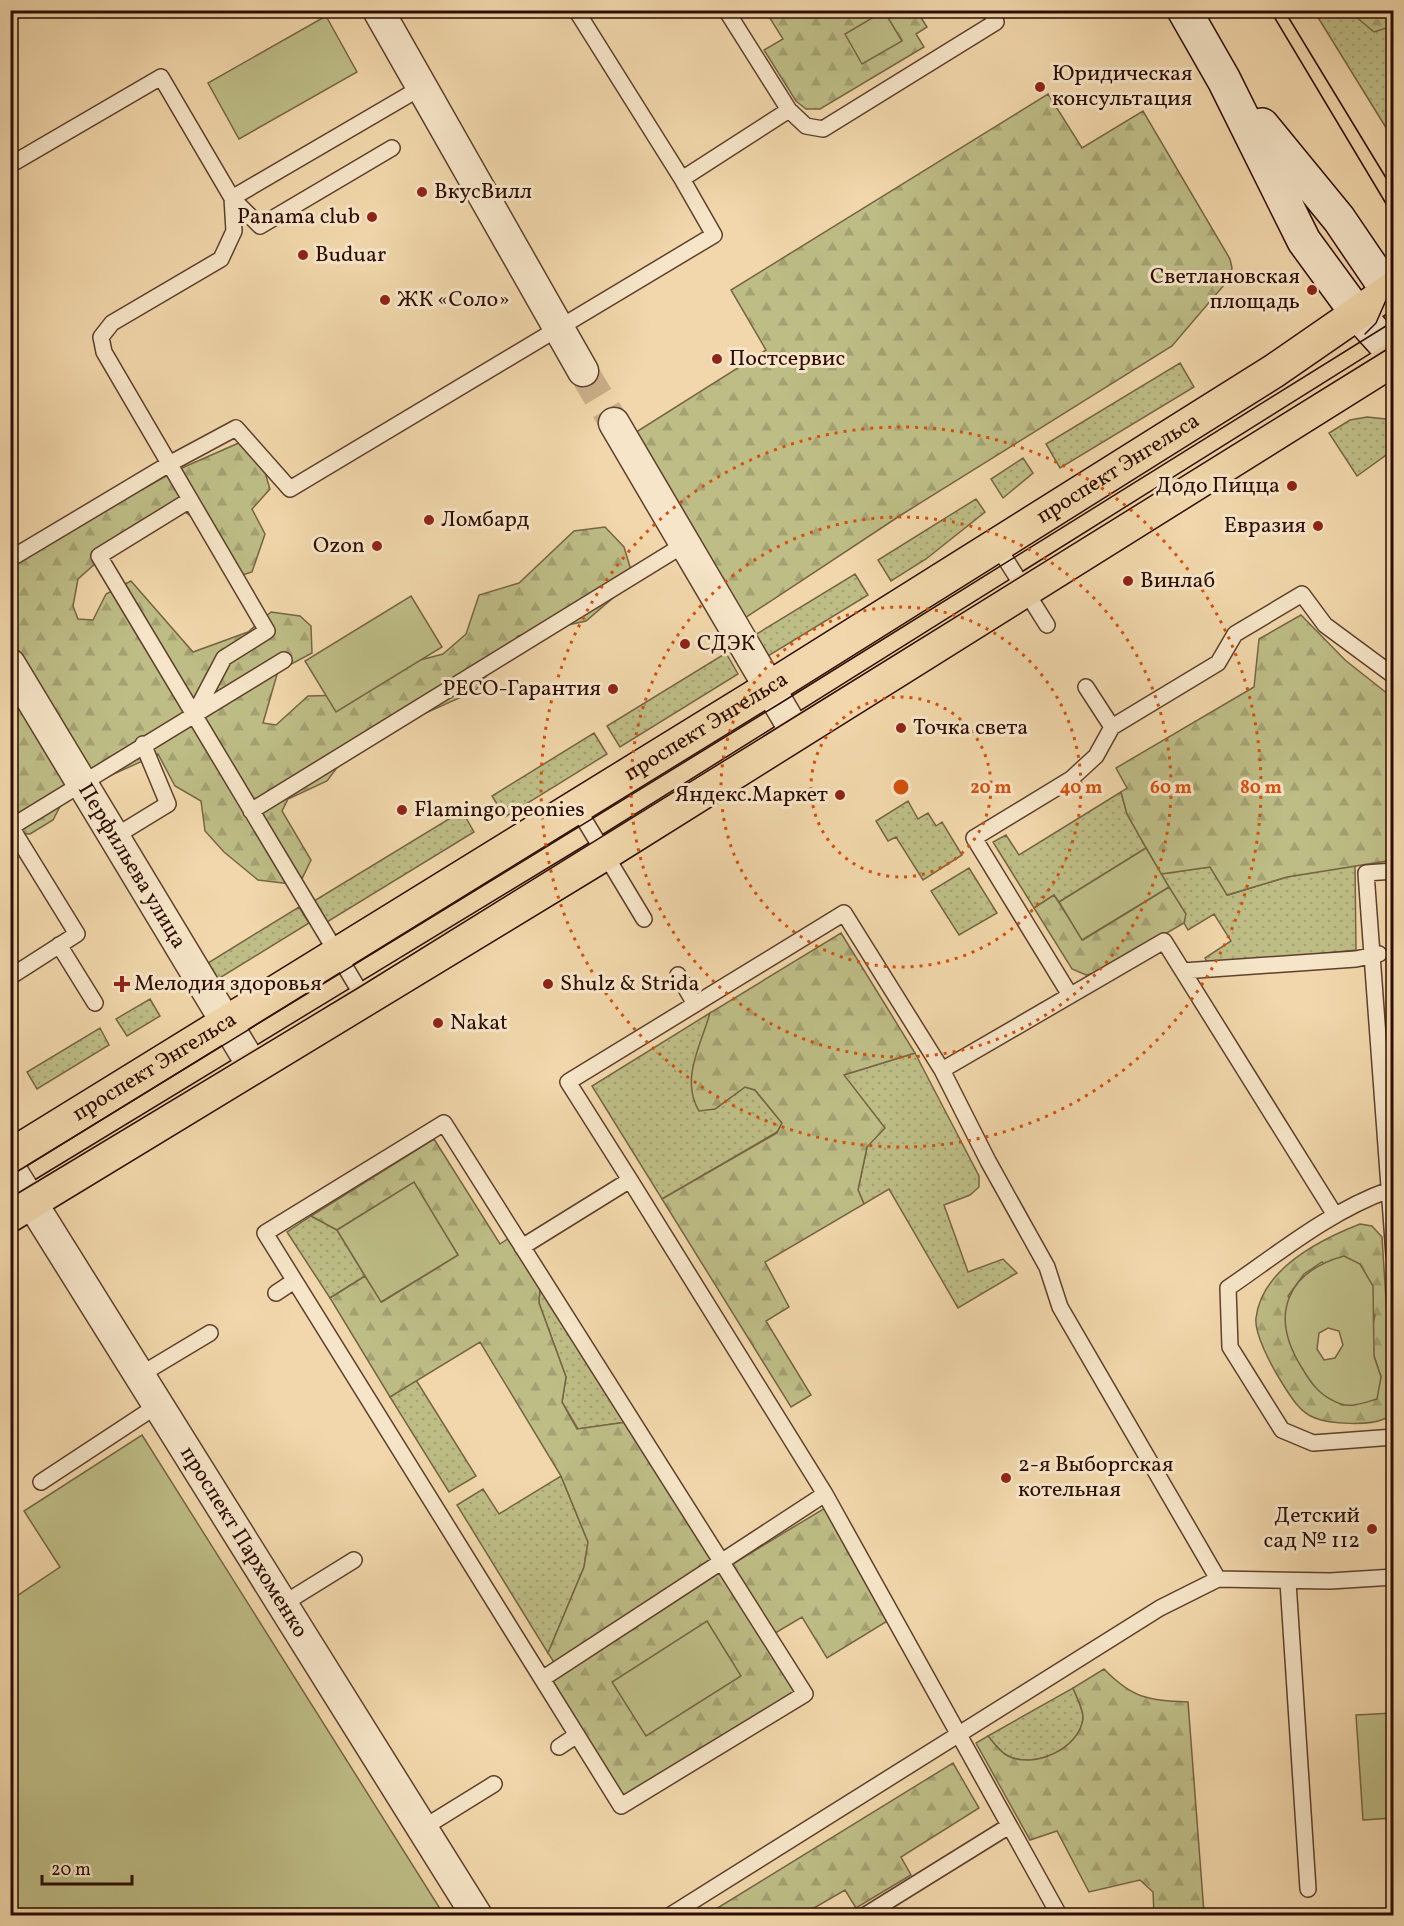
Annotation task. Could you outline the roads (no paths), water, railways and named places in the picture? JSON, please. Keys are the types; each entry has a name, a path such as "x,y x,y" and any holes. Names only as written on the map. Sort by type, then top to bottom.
{"main road":[{"path":"1184,10 1224,80 1304,241 1356,312 1394,354"},
{"path":"1224,80 1339,219 1392,293"},
{"name":"проспект Энгельса","path":"10,1156 769,688 1274,371 1356,312 1392,293"},
{"path":"21,1209 604,854 1394,359"}],"street":[{"path":"378,10 583,371"},
{"path":"614,423 796,733"},
{"name":"Перфильева улица","path":"10,664 253,1068"},
{"name":"проспект Пархоменко","path":"10,1168 21,1209 140,1375 477,1916"}],"lane":[{"path":"10,559 169,464 236,428 290,489 714,235 682,179 576,10"},
{"path":"726,10 789,110 806,126 823,129 996,22 989,10"},
{"path":"10,165 161,77 232,198 260,226 392,148"},
{"path":"232,198 422,87"},
{"path":"682,179 789,110"},
{"path":"195,713 224,658 267,631 104,352 101,337 112,323 221,260 234,231 232,198"},
{"path":"190,500 99,556 365,1000"},
{"path":"251,812 685,544"},
{"path":"996,544 1047,625"},
{"path":"1070,995 974,838 1071,779 1096,756 1112,727 1218,663 1235,634 1302,594 1325,625 1394,676"},
{"path":"10,977 77,934 11,827 81,782 284,660"},
{"path":"1086,687 1112,727"},
{"path":"114,837 168,804 144,744"},
{"path":"576,807 644,919"},
{"path":"1394,871 1366,873 1376,955 1394,1255"},
{"path":"1057,1916 1058,1912 825,1494 568,1083 844,913 942,1070 988,1161 1047,1267 1060,1306 1218,1579"},
{"path":"942,1070 1164,941 1335,1215"},
{"path":"59,945 95,1003"},
{"path":"1184,971 1376,955"},
{"path":"678,975 695,1004"},
{"path":"444,1123 805,1694 621,1806 294,1281 265,1233 444,1123"},
{"path":"522,1247 630,1180"},
{"path":"1389,1190 1360,1200 1335,1215 1228,1288 1230,1347 1282,1430 1313,1443 1394,1437"},
{"path":"276,1293 294,1281"},
{"path":"140,1375 210,1333"},
{"path":"41,1482 158,1405"},
{"path":"542,1679 825,1494"},
{"path":"283,1604 354,1560"},
{"path":"669,1916 1160,1608 1218,1579 1288,1582 1394,1577"},
{"path":"1288,1582 1308,1889"},
{"path":"559,1747 577,1736"},
{"path":"423,1828 494,1784"},
{"path":"864,1916 1009,1826"}],"tunnel":[{"path":"583,371 614,423"}],"tram line":[{"path":"1270,10 1394,217"},
{"path":"1284,10 1394,191"},
{"path":"1365,334 1376,323 1394,282"},
{"path":"10,1176 779,704 1394,321"},
{"path":"10,1198 358,988 1394,345"}],"place":[{"name":"Юридическая консультация","path":"1040,87"},
{"name":"ВкусВилл","path":"422,192"},
{"name":"Panama club","path":"372,217"},
{"name":"Buduar","path":"303,255"},
{"name":"Светлановская площадь","path":"1312,290"},
{"name":"ЖК «Соло»","path":"385,300"},
{"name":"Постсервис","path":"717,359"},
{"name":"Додо Пицца","path":"1292,486"},
{"name":"Ломбард","path":"429,520"},
{"name":"Евразия","path":"1318,526"},
{"name":"Ozon","path":"377,546"},
{"name":"Винлаб","path":"1128,581"},
{"name":"СДЭК","path":"685,644"},
{"name":"РЕСО-Гарантия","path":"613,689"},
{"name":"Точка света","path":"901,728"},
{"name":"Яндекс.Маркет","path":"840,795"},
{"name":"Flamingo peonies","path":"402,810"},
{"name":"Мелодия здоровья","path":"122,984"},
{"name":"Shulz & Strida","path":"548,984"},
{"name":"Nakat","path":"438,1023"},
{"name":"2-я Выборгская котельная","path":"1006,1478"},
{"name":"Детский сад № 112","path":"1372,1529"}]}
